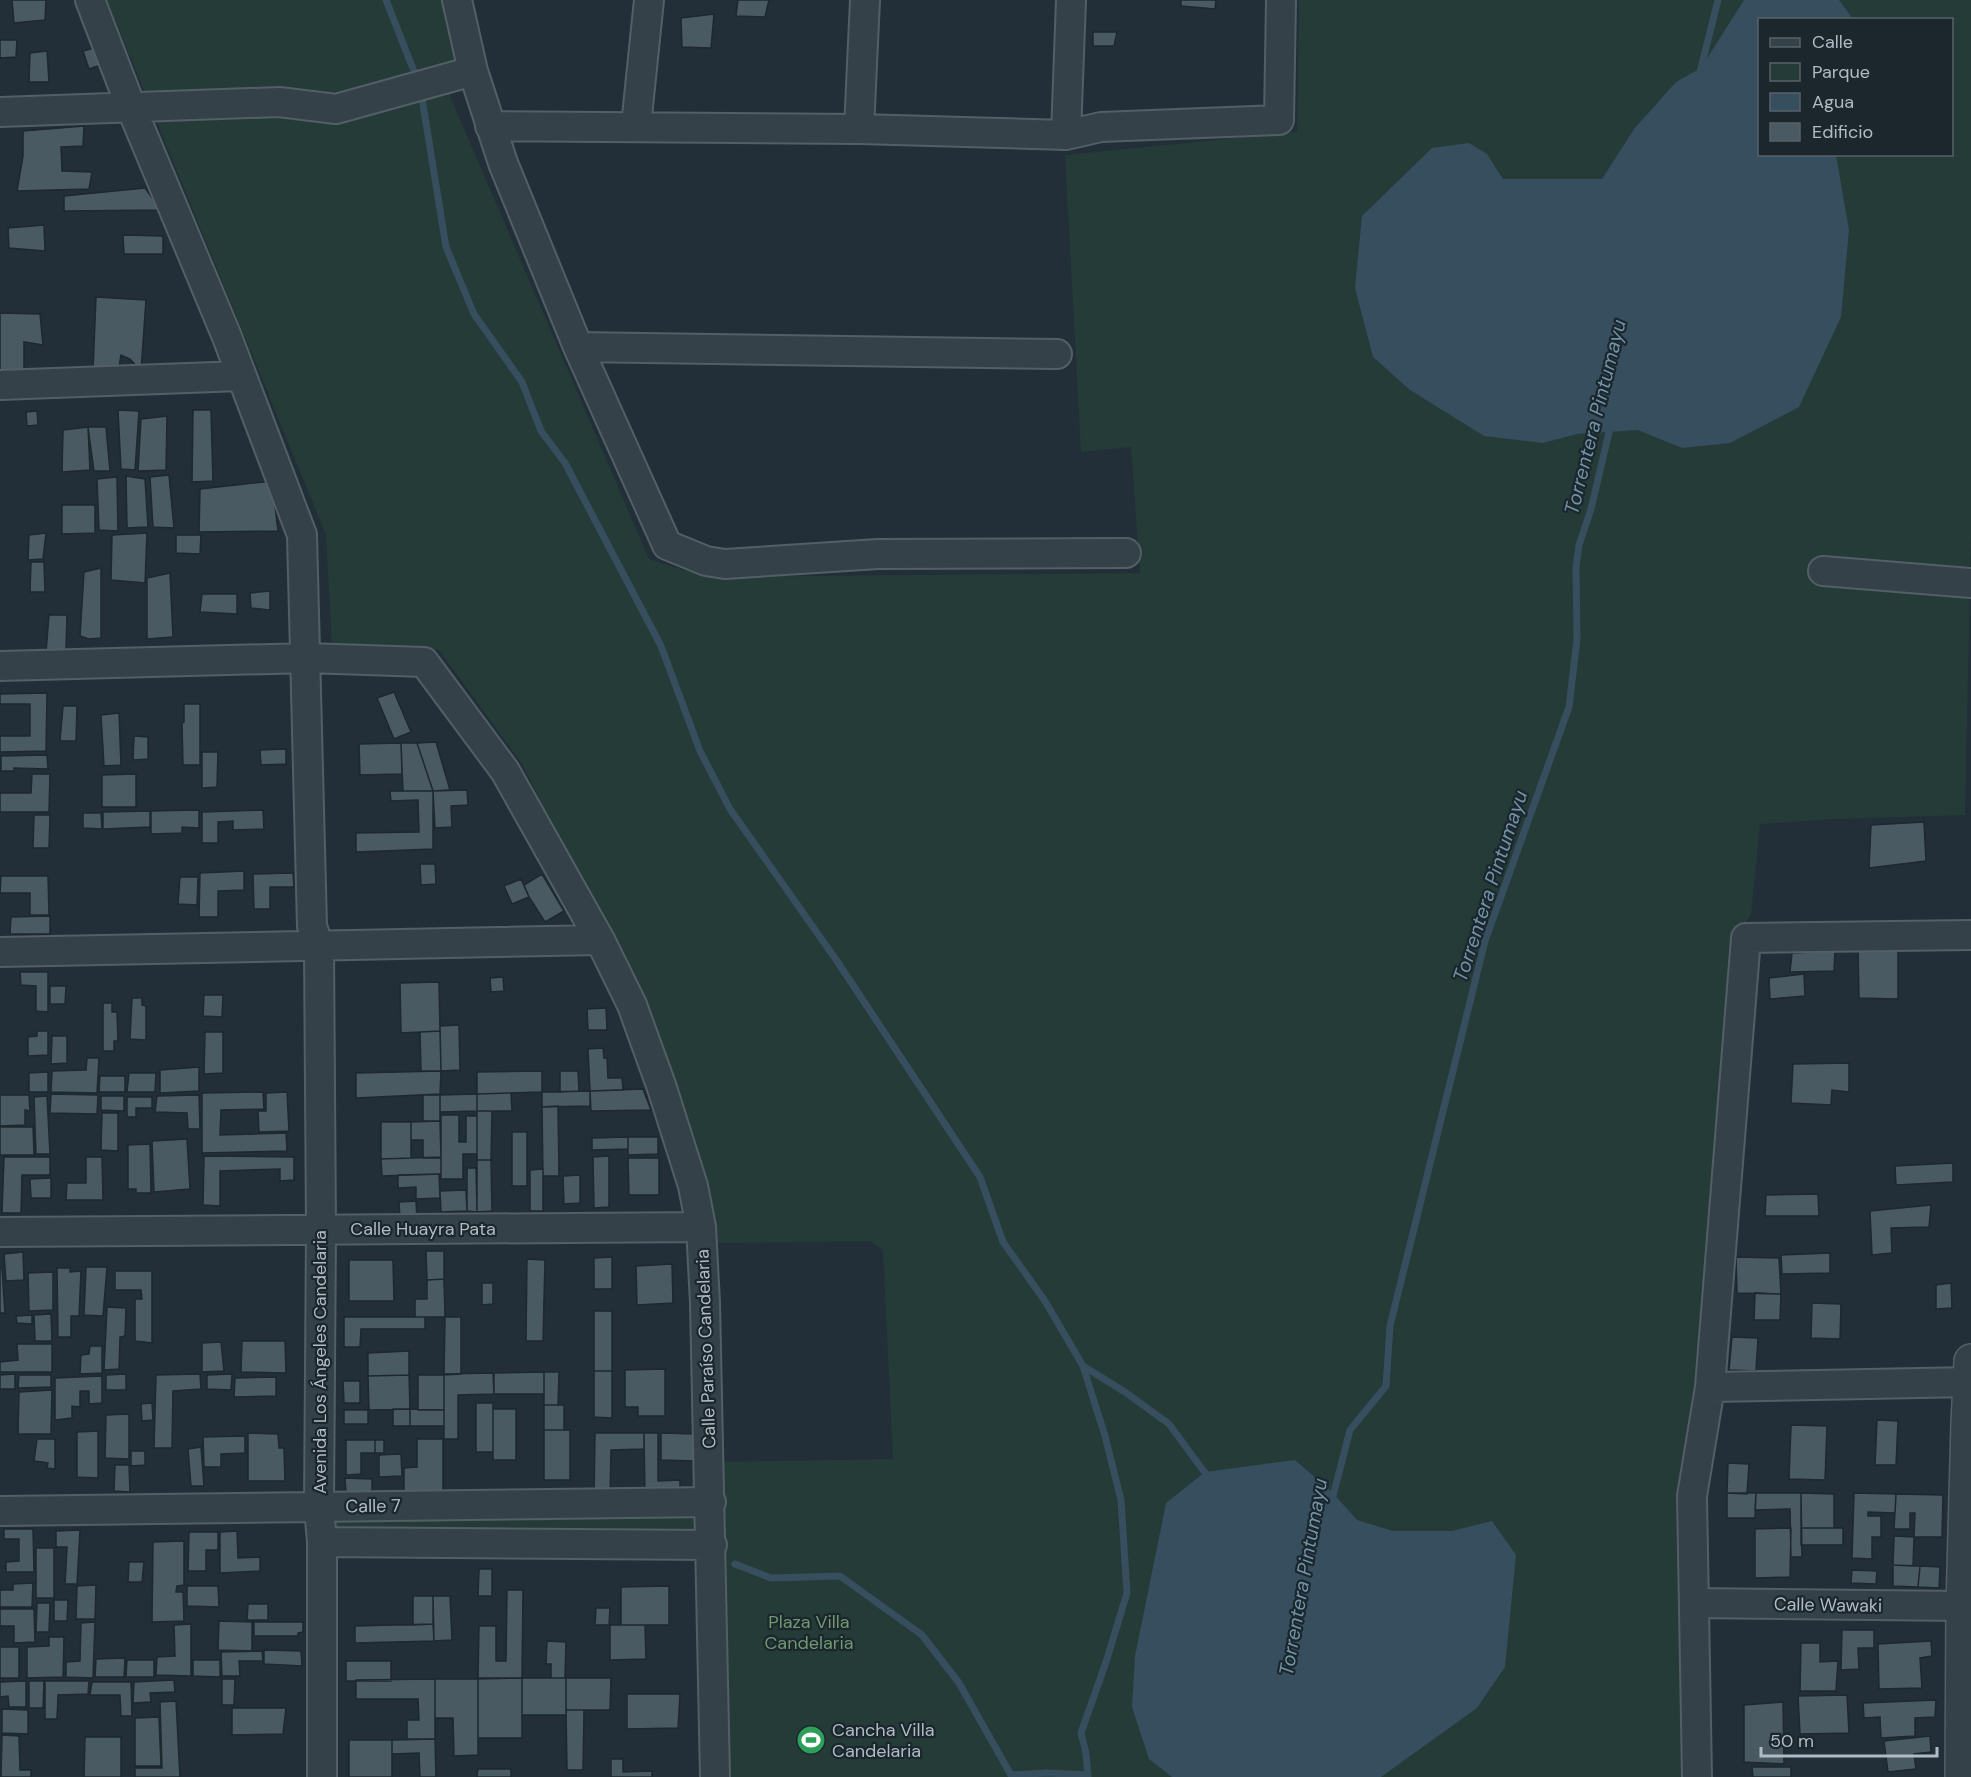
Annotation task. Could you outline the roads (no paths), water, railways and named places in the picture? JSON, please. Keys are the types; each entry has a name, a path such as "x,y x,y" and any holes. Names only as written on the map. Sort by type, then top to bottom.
{"street":[{"name":"Avenida Los Ángeles Candelaria","path":"90,0 131,107 241,376 302,535 307,658 312,926 319,947 322,1777"},
{"path":"457,0 473,71 503,164 578,347 667,545 706,561 725,564 878,554 1126,553"},
{"path":"636,126 649,0"},
{"path":"859,129 865,0"},
{"path":"1066,135 1071,0"},
{"path":"490,126 859,129 1066,135 1101,127 1279,120 1281,0"},
{"path":"0,112 279,102 336,109 473,71"},
{"path":"578,347 1057,354"},
{"path":"0,385 241,376"},
{"path":"1823,570 1971,583"},
{"path":"0,666 307,658"},
{"name":"Calle Paraíso Candelaria","path":"307,658 424,662 505,771 600,940 632,1005 662,1088 693,1186 701,1227 711,1502 715,1777"},
{"path":"1697,1777 1692,1496 1710,1387 1746,938 1971,935"},
{"path":"0,952 600,940"},
{"name":"Calle Huayra Pata","path":"0,1232 701,1227"},
{"path":"1962,1777 1967,1640 1963,1606 1971,1361"},
{"path":"1710,1387 1970,1382"},
{"name":"Calle 7","path":"0,1511 711,1502"},
{"name":"Calle 7","path":"322,1542 712,1545"},
{"name":"Calle Wawaki","path":"1694,1603 1963,1606"}],"water":[{"path":"1744,0 1839,0 1852,18 1758,18 1758,156 1836,156 1849,230 1841,317 1799,407 1730,443 1682,448 1638,430 1577,434 1543,443 1484,436 1410,390 1373,357 1355,288 1362,216 1432,148 1469,143 1487,154 1503,179 1602,179 1634,129 1676,82 1701,68"},
{"path":"1295,1460 1333,1493 1357,1520 1393,1531 1452,1531 1492,1521 1516,1555 1505,1667 1477,1708 1381,1777 1172,1777 1149,1759 1132,1707 1135,1656 1166,1503 1205,1472"}],"waterway":[{"path":"386,0 417,79"},
{"name":"Torrentera Pintumayu","path":"1699,76 1718,0"},
{"path":"421,92 446,247 474,314 522,382 541,431 565,463 661,646 700,751 730,809 839,964 980,1177 1003,1242 1045,1301 1083,1366 1125,1392 1169,1424 1208,1477"},
{"name":"Torrentera Pintumayu","path":"1332,1500 1350,1430 1386,1386 1390,1326 1485,941 1569,707 1577,639 1576,567 1579,545 1591,509 1611,424"},
{"path":"1083,1366 1105,1436 1121,1500 1127,1593 1081,1733 1088,1777"},
{"path":"735,1564 771,1578 840,1576 922,1635 959,1683 1011,1775 1047,1773 1088,1775"}],"place":[{"name":"Cancha Villa Candelaria","path":"811,1740"}],"park label":[{"name":"Plaza Villa Candelaria","path":"809,1632"}]}
